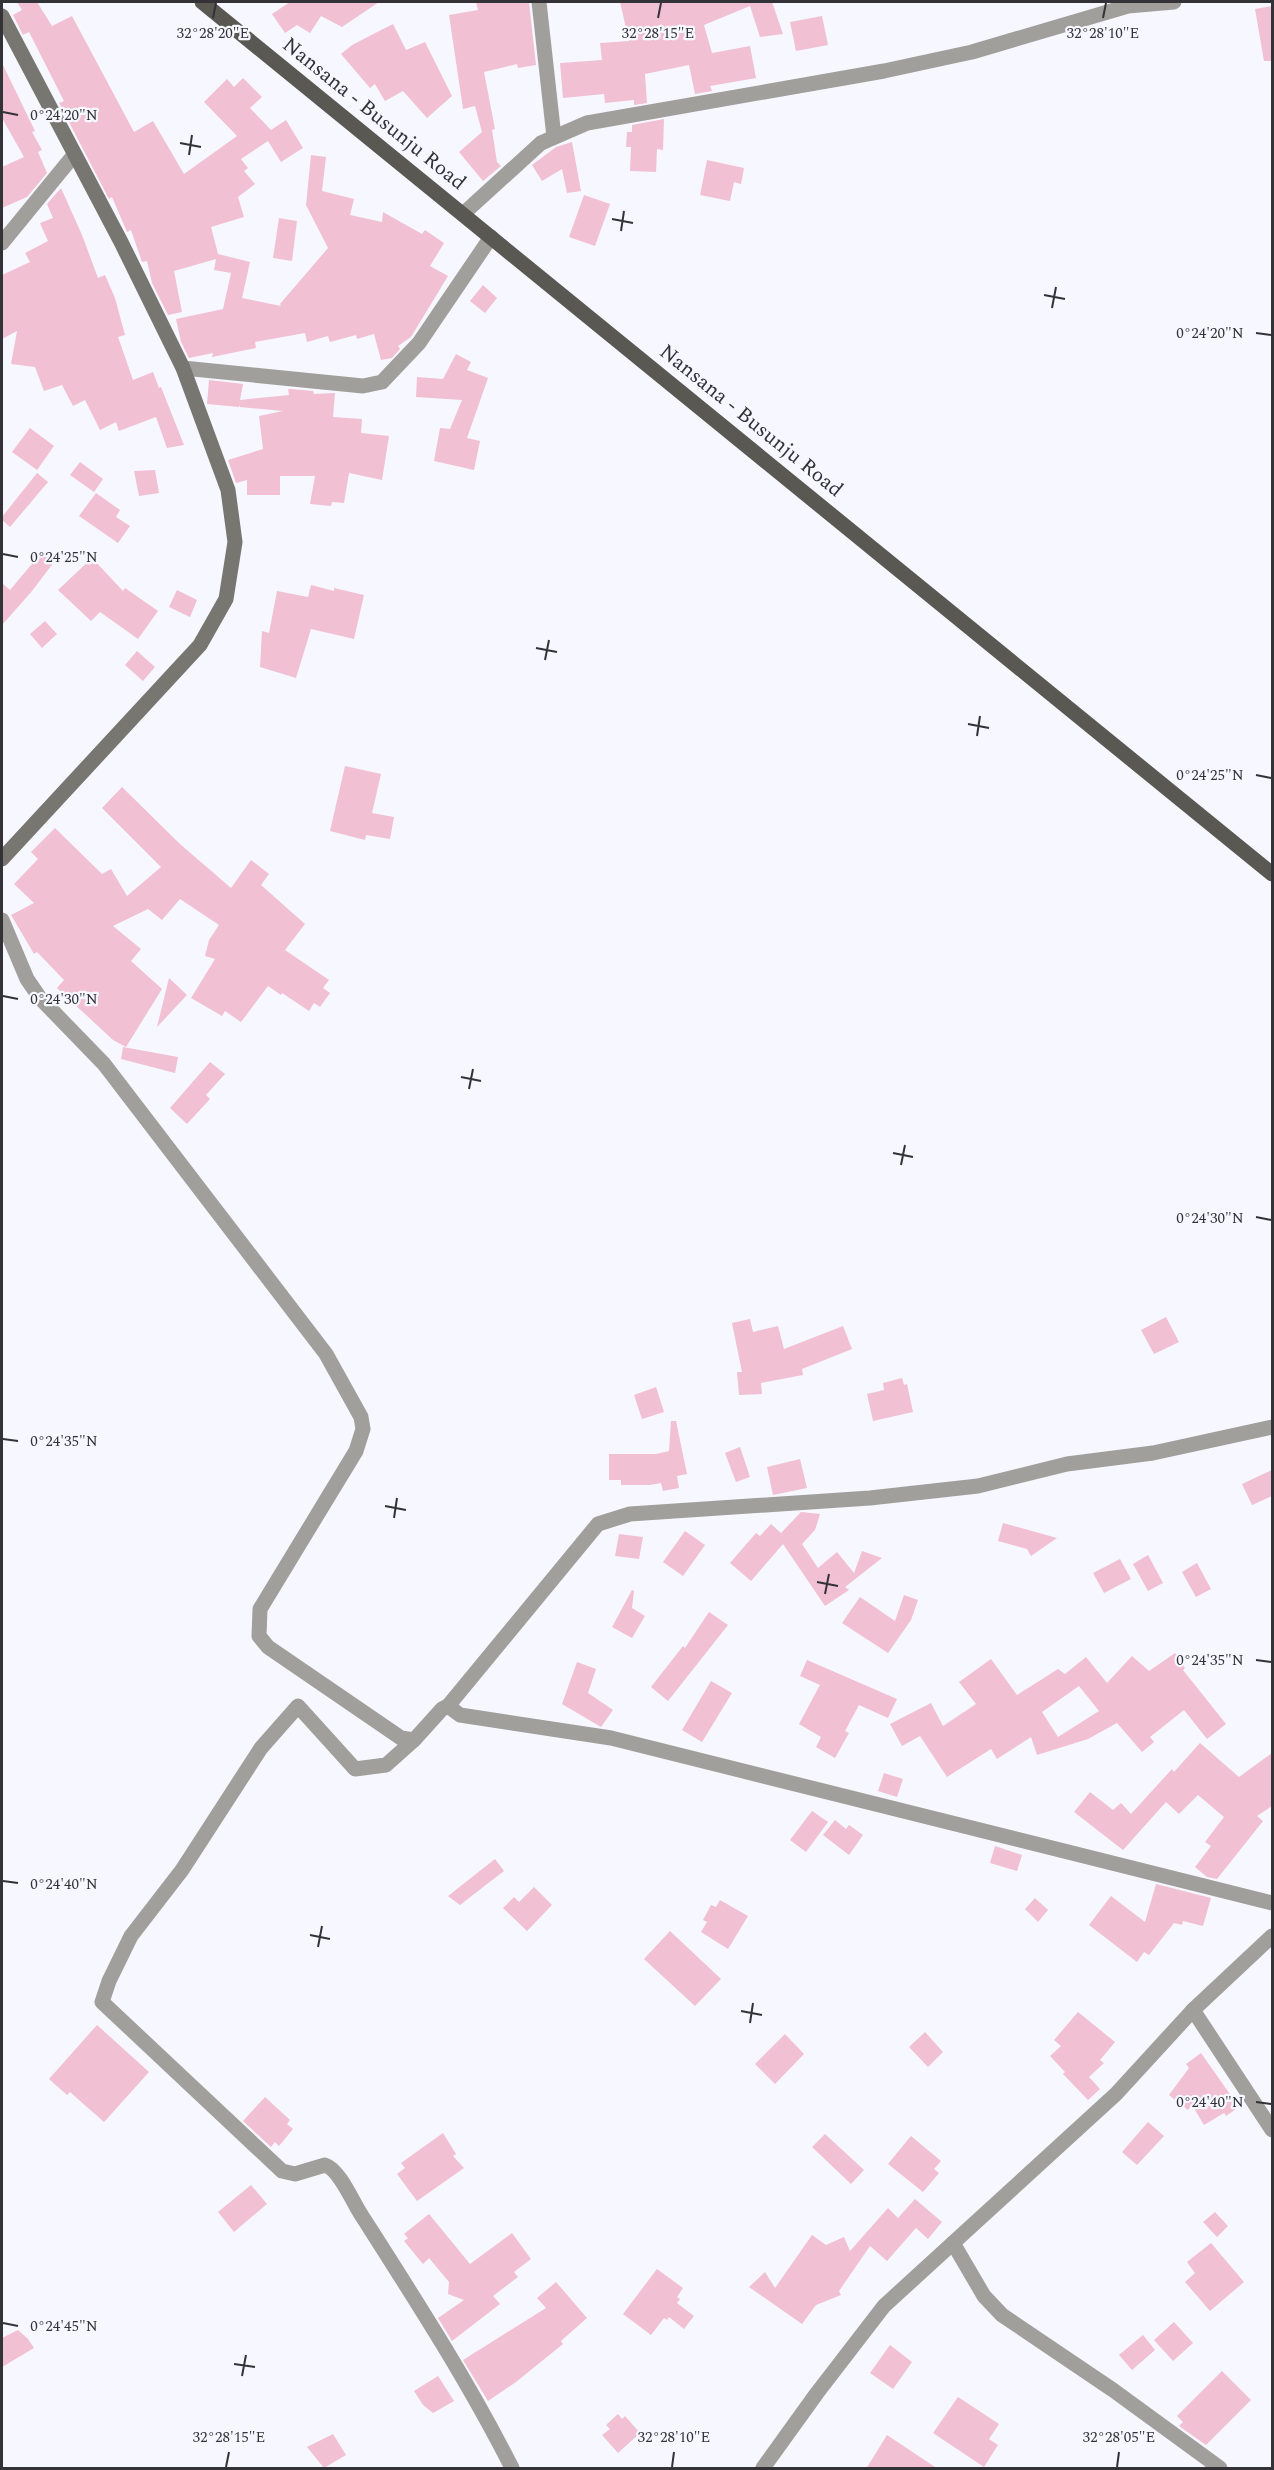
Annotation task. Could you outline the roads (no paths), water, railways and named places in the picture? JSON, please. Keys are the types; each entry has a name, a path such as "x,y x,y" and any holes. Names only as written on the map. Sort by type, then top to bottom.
{"main road":[{"name":"Nansana - Busunju Road","path":"202,2 1272,874"}],"street":[{"path":"539,2 554,137"},
{"path":"463,214 541,143 586,123 895,69 972,52 1128,6 1174,2"},
{"path":"2,16 121,242 183,368 228,490 235,542 226,599 200,645 2,859"},
{"path":"2,243 74,155"},
{"path":"183,368 363,386 382,382 418,343 491,237"},
{"path":"2,920 27,979 40,998 104,1064 326,1354 361,1417 363,1429 356,1452 260,1609 259,1636 268,1647 401,1738 414,1740"},
{"path":"512,2469 479,2402 348,2196 335,2171 325,2165 294,2174 282,2171 102,2002 109,1981 131,1936 182,1870 261,1748 298,1706 355,1769 387,1765 442,1709 448,1706 598,1524 630,1514 870,1498 978,1486 1067,1464 1153,1453 1272,1427"},
{"path":"448,1706 460,1715 610,1738 1272,1903"},
{"path":"763,2469 810,2402 884,2306 1116,2094 1193,2010 1272,1936"},
{"path":"1193,2010 1272,2130"},
{"path":"953,2243 984,2296 1002,2315 1113,2390 1220,2469"}]}
